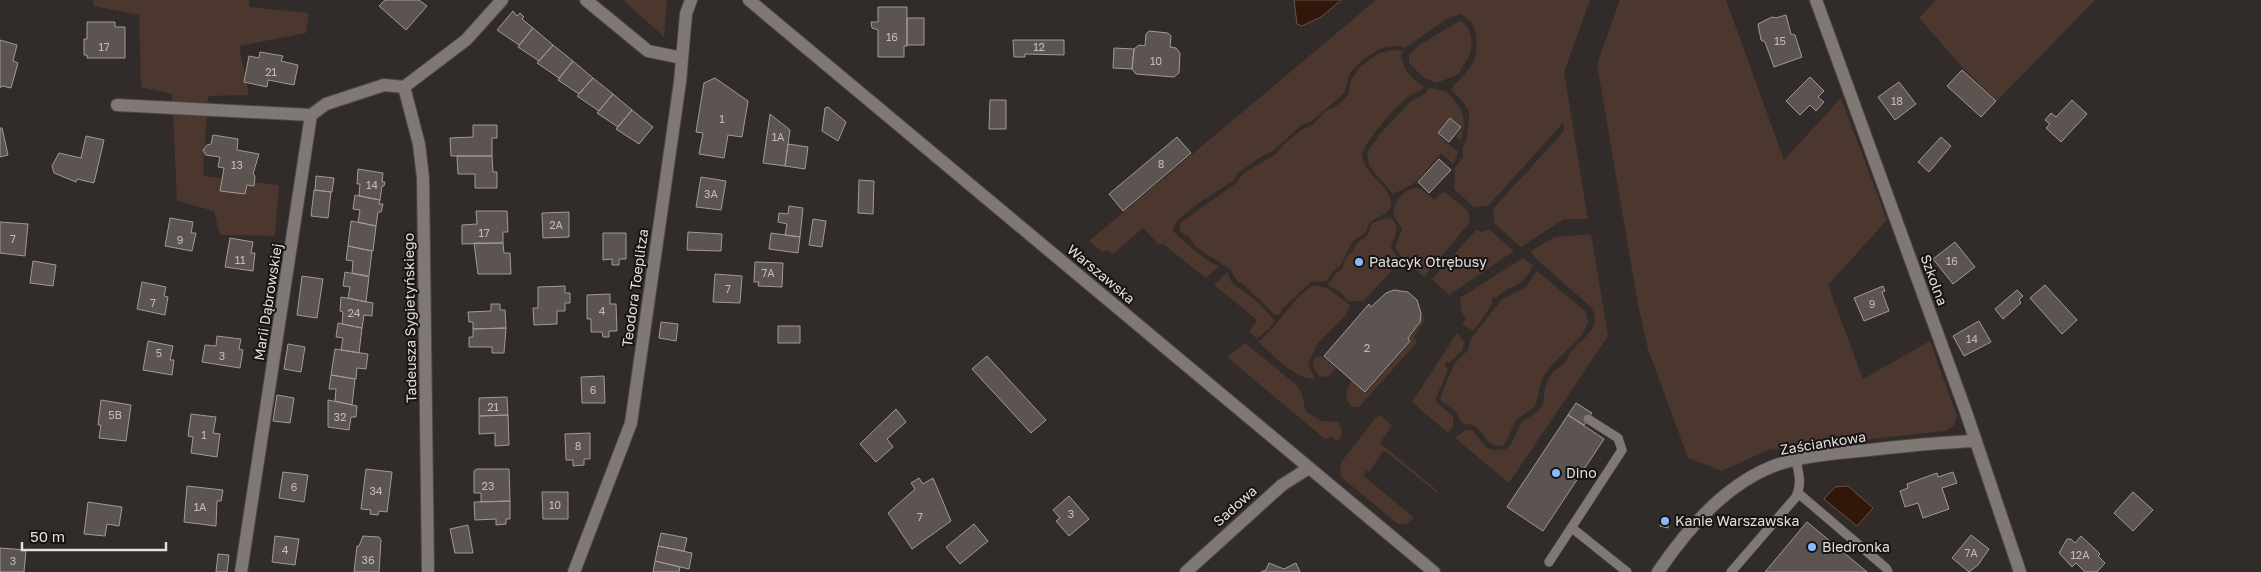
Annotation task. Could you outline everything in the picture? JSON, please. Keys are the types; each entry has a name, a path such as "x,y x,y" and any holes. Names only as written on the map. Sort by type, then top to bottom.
{"street":[{"path":"117,105 311,115 326,104 384,85 404,87 466,40 502,0"},
{"path":"586,0 648,51 682,58"},
{"name":"Teodora Toeplitza","path":"574,572 631,423 682,58 686,14 691,0"},
{"name":"Warszawska","path":"749,0 1434,572"},
{"name":"Szkolna","path":"1816,0 1976,441 2020,572"},
{"name":"Tadeusza Sygietyńskiego","path":"404,87 419,144 423,178 428,572"},
{"name":"Marii Dąbrowskiej","path":"241,572 311,115"},
{"name":"Zaściankowa","path":"1658,572 1696,523 1722,497 1763,470 1819,455 1944,442 1976,441"},
{"name":"Sadowa","path":"1186,572 1282,485 1309,468"}],"lane":[{"path":"1549,562 1622,450 1618,438 1588,419"},
{"path":"1731,572 1798,493 1800,480 1796,460"},
{"path":"1798,493 1886,568 1888,572"},
{"path":"1572,528 1627,572"}],"shaded area":[{"path":"93,0 249,0 249,7 309,13 306,33 239,46 249,95 208,96 203,176 279,185 275,236 220,235 214,211 177,201 172,94 141,87 139,15 94,6"},
{"path":"623,0 667,0 664,37"},
{"path":"1294,0 1341,0 1321,17 1302,26 1297,24"},
{"path":"1376,0 1590,0 1564,72 1588,219 1564,219 1521,247 1494,223 1493,209 1564,131 1563,123 1488,206 1474,207 1454,189 1455,168 1463,157 1469,112 1451,89 1470,67 1474,60 1477,45 1473,23 1461,14 1448,18 1405,48 1399,46 1383,47 1361,61 1350,73 1344,93 1312,121 1300,126 1272,152 1262,156 1238,173 1233,181 1193,207 1177,221 1172,230 1201,256 1219,266 1206,278 1163,244 1158,244 1143,228 1113,254 1108,250 1102,252 1089,241"},
{"path":"1620,0 1726,0 1784,160 1841,98 1887,220 1828,285 1863,379 1930,341 1957,416 1954,425 1945,431 1768,450 1722,471 1688,458 1648,349 1638,305 1597,64"},
{"path":"1936,0 2095,0 1997,101 1963,68 1919,18"},
{"path":"1459,21 1467,27 1471,36 1471,52 1459,74 1437,83 1424,78 1409,63 1409,55 1418,46"},
{"path":"1393,50 1404,51 1401,54 1406,69 1415,80 1424,86 1421,90 1408,97 1389,115 1362,153 1363,161 1367,168 1390,197 1390,208 1371,222 1367,231 1352,242 1340,266 1333,271 1327,281 1311,282 1282,309 1279,315 1275,315 1243,284 1238,282 1230,269 1197,248 1188,236 1180,232 1180,223 1235,184 1244,173 1276,154 1284,144 1301,130 1312,125 1326,111 1338,105 1348,95 1351,80 1360,67 1379,53"},
{"path":"1429,88 1446,91 1460,109 1464,119 1464,125 1461,141 1456,136 1463,127 1450,117 1437,134 1458,152 1453,164 1441,153 1415,183 1393,194 1369,166 1367,153 1379,135 1410,102 1426,93"},
{"path":"1418,187 1435,200 1440,194 1445,192 1468,211 1470,222 1424,277 1403,259 1395,247 1402,229 1393,214 1396,204 1404,193"},
{"path":"1386,218 1392,219 1396,226 1397,230 1391,248 1400,261 1364,301 1348,301 1339,291 1327,285 1336,273 1342,269 1346,257 1354,250 1356,244 1368,235 1372,223"},
{"path":"1489,229 1514,251 1449,295 1432,279 1476,230 1482,232"},
{"path":"1591,234 1608,336 1509,483 1455,438 1465,430 1472,430 1486,447 1492,450 1506,449 1510,446 1522,421 1539,410 1551,375 1565,363 1575,347 1590,332 1595,321 1591,307 1535,258 1531,251 1555,237"},
{"path":"1523,258 1533,266 1524,279 1497,298 1494,297 1491,302 1493,303 1475,329 1472,330 1462,325 1466,319 1461,311 1460,298"},
{"path":"1537,271 1586,312 1588,322 1579,338 1547,372 1542,380 1534,407 1517,419 1504,445 1498,446 1490,443 1474,426 1462,423 1456,411 1442,402 1440,398 1454,364 1468,350 1470,340 1502,299 1525,288"},
{"path":"1227,272 1232,283 1258,302 1275,321 1257,339 1249,332 1257,320 1214,285"},
{"path":"1314,285 1327,288 1350,305 1345,316 1317,344 1308,365 1315,379 1307,378 1292,371 1258,342 1300,296"},
{"path":"1422,313 1424,321 1414,337 1417,342 1359,407 1352,407 1346,394 1352,381 1366,393 1411,341 1408,339 1418,327"},
{"path":"1457,333 1464,341 1463,349 1450,362 1446,362 1447,372 1436,398 1437,403 1453,416 1453,426 1448,433 1412,402"},
{"path":"1245,343 1295,384 1301,391 1306,412 1322,421 1338,422 1342,430 1340,439 1335,440 1331,437 1325,439 1227,357"},
{"path":"1322,356 1336,368 1329,376 1320,377 1313,367 1314,359"},
{"path":"1381,415 1392,426 1380,443 1438,491 1436,492 1384,450 1369,472 1367,470 1363,475 1414,518 1406,524 1398,524 1341,477 1340,466 1342,461 1376,417"},
{"path":"1848,486 1873,508 1857,526 1824,499 1835,487"}],"building":[{"path":"385,0 419,0 427,6 406,30 379,6"},
{"path":"878,7 907,7 907,46 904,46 904,57 878,57 878,30 872,28 871,22 878,22"},
{"path":"513,11 517,16 520,13 524,17 522,19 533,28 519,45 497,30"},
{"path":"1786,15 1791,34 1795,35 1802,57 1774,67 1765,42 1761,40 1758,24 1772,17 1776,18"},
{"path":"907,18 924,18 924,45 907,45"},
{"path":"87,22 115,22 115,27 125,27 125,58 87,58 87,55 84,55 84,39 87,39"},
{"path":"533,28 553,45 539,61 518,47"},
{"path":"1149,31 1168,33 1171,36 1170,47 1176,48 1180,53 1179,73 1174,77 1136,74 1132,69 1134,49 1139,45 1145,46 1146,34"},
{"path":"0,40 17,45 13,61 18,63 11,88 2,86 0,88"},
{"path":"1013,40 1064,40 1064,55 1025,54 1025,57 1014,57"},
{"path":"553,45 573,61 559,78 537,63"},
{"path":"1114,48 1134,49 1132,69 1113,68"},
{"path":"260,52 283,56 281,61 298,65 294,85 268,80 267,87 244,82 249,56 259,58"},
{"path":"573,61 593,78 579,94 558,80"},
{"path":"1962,70 1996,101 1981,117 1947,86"},
{"path":"1810,77 1824,91 1818,97 1824,102 1816,111 1810,105 1800,115 1786,101"},
{"path":"593,78 613,94 599,111 577,96"},
{"path":"715,78 748,101 742,137 728,135 724,158 699,154 703,133 696,132 704,83"},
{"path":"1899,82 1916,104 1895,120 1878,97"},
{"path":"613,94 632,110 618,127 597,113"},
{"path":"990,100 1006,100 1006,129 989,129"},
{"path":"2072,100 2087,114 2061,142 2046,128 2050,124 2045,120 2051,113 2056,117"},
{"path":"828,107 846,122 838,141 822,131 825,108"},
{"path":"632,110 653,127 639,144 616,129"},
{"path":"770,114 790,130 785,166 763,163"},
{"path":"1450,118 1461,127 1449,142 1438,133"},
{"path":"473,125 497,125 497,138 492,138 492,156 451,156 450,138 473,137"},
{"path":"0,128 2,128 8,155 0,157"},
{"path":"213,135 238,139 237,150 259,154 253,174 255,176 254,186 247,185 245,194 220,191 224,168 218,167 220,157 206,155 203,150 207,145 211,144"},
{"path":"86,136 104,140 94,183 77,179 76,182 54,173 52,166 59,153 81,158"},
{"path":"1177,137 1191,153 1123,211 1109,194"},
{"path":"1941,137 1951,146 1929,172 1918,162"},
{"path":"788,144 808,147 805,169 785,166"},
{"path":"457,156 492,156 493,172 497,172 497,188 475,188 475,174 458,174"},
{"path":"1439,159 1451,170 1429,193 1418,182"},
{"path":"358,169 383,173 382,182 385,182 384,186 382,186 380,200 359,196 360,184 357,184"},
{"path":"316,176 334,178 332,192 315,190"},
{"path":"701,177 726,181 721,210 696,207"},
{"path":"859,180 874,181 873,214 858,213"},
{"path":"314,190 331,192 328,218 311,216"},
{"path":"355,195 380,200 379,204 383,204 381,212 378,212 376,226 358,222 360,210 353,209"},
{"path":"789,206 803,208 800,237 785,235 787,224 778,222 779,213 788,214"},
{"path":"476,211 507,211 508,232 503,232 503,243 462,244 462,225 477,224"},
{"path":"569,212 569,237 543,238 542,213"},
{"path":"170,218 193,222 191,233 196,233 192,251 165,246"},
{"path":"813,219 826,221 822,247 809,245"},
{"path":"351,221 376,226 373,251 348,246"},
{"path":"0,222 28,224 25,256 0,253"},
{"path":"688,232 722,234 721,251 687,250"},
{"path":"603,233 626,233 626,259 619,259 619,265 612,265 612,259 603,260"},
{"path":"771,233 800,237 798,253 769,249"},
{"path":"230,238 253,242 251,253 255,253 253,271 225,267"},
{"path":"1955,242 1975,267 1953,284 1933,259"},
{"path":"474,243 503,243 504,253 510,253 511,274 478,274"},
{"path":"348,246 372,251 369,276 352,273 353,261 346,260"},
{"path":"33,261 56,265 53,286 30,283"},
{"path":"755,262 783,263 782,287 758,286 759,282 754,282"},
{"path":"345,272 369,277 366,302 348,298 350,287 343,286"},
{"path":"715,274 742,276 740,303 713,302"},
{"path":"302,276 323,279 317,318 297,315"},
{"path":"142,282 166,287 164,296 168,297 165,315 137,309"},
{"path":"2045,285 2077,320 2062,334 2030,298"},
{"path":"565,286 565,293 570,293 570,303 565,303 565,311 557,311 557,324 534,325 533,308 538,308 538,287"},
{"path":"1883,286 1885,291 1882,292 1889,311 1864,321 1854,298"},
{"path":"1394,290 1408,292 1417,300 1421,313 1420,322 1408,338 1410,341 1365,392 1324,356 1369,304 1371,307 1386,293"},
{"path":"2017,290 2023,296 2019,300 2021,303 2003,319 1995,309"},
{"path":"610,294 610,304 616,304 617,331 609,331 609,337 603,337 602,332 591,332 591,319 587,319 587,295"},
{"path":"341,297 373,303 372,316 364,315 362,328 342,324 343,312 340,311"},
{"path":"491,304 500,304 500,310 505,310 506,328 473,329 473,322 469,322 468,312 491,311"},
{"path":"1979,321 1991,342 1964,356 1953,336"},
{"path":"661,322 678,324 676,341 659,338"},
{"path":"338,323 362,328 359,353 341,350 343,338 336,337"},
{"path":"778,326 800,326 800,343 778,343"},
{"path":"506,328 504,353 492,353 492,347 469,347 469,337 473,337 473,329"},
{"path":"217,336 241,339 239,349 243,350 240,368 202,362 205,345 216,346"},
{"path":"148,341 173,346 170,360 174,360 172,375 143,370"},
{"path":"288,344 305,347 301,372 284,369"},
{"path":"335,349 368,354 366,369 357,368 356,379 331,375"},
{"path":"987,356 1046,420 1031,433 972,369"},
{"path":"331,375 355,379 352,405 335,401 336,389 329,389"},
{"path":"604,376 605,403 582,403 581,377"},
{"path":"277,395 294,398 290,423 273,421"},
{"path":"507,397 508,415 479,416 479,398"},
{"path":"101,400 131,405 126,441 99,438 101,425 98,425"},
{"path":"328,400 357,406 356,417 351,417 349,430 328,427"},
{"path":"1576,403 1592,413 1584,425 1568,415"},
{"path":"896,409 906,422 887,439 893,447 876,462 860,444"},
{"path":"191,414 216,417 213,433 220,434 217,457 191,453 193,437 188,436"},
{"path":"508,415 509,445 495,446 495,433 479,434 479,416"},
{"name":"Dino","path":"1568,415 1604,439 1543,531 1507,507"},
{"path":"590,433 590,459 584,459 584,465 573,466 573,460 566,460 565,434"},
{"path":"366,469 392,472 387,512 379,511 378,515 370,514 371,510 361,509"},
{"path":"477,469 509,469 510,501 481,502 481,493 474,493 474,471"},
{"path":"283,472 308,475 304,502 279,498"},
{"path":"1953,472 1957,483 1942,488 1949,509 1923,518 1918,503 1905,507 1900,491 1908,488 1907,484 1937,473 1938,477"},
{"path":"919,478 923,484 933,478 951,521 912,549 888,513 915,489 911,483"},
{"path":"187,486 223,490 221,501 217,501 216,526 184,522"},
{"path":"542,492 568,492 568,519 543,519"},
{"path":"2133,492 2153,510 2133,531 2114,513"},
{"path":"1069,496 1089,519 1069,536 1056,521 1060,518 1053,510"},
{"path":"510,501 510,519 506,519 506,524 496,525 496,519 475,520 474,502"},
{"path":"88,502 122,507 119,526 107,524 105,536 84,534"},
{"name":"Kanie Warszawska","path":"1662,517 1669,518 1668,528 1660,526"},
{"name":"Biedronka","path":"1807,522 1867,572 1765,572"},
{"path":"974,524 988,541 960,564 946,547"},
{"path":"468,525 473,553 455,553 450,529"},
{"path":"661,533 687,538 684,551 658,546"},
{"path":"1971,535 1989,549 1978,565 1969,572 1952,558"},
{"path":"275,536 299,539 295,565 272,562"},
{"path":"363,536 379,537 381,540 379,572 354,572 357,546 359,546"},
{"path":"2081,536 2100,554 2098,556 2105,563 2097,572 2085,572 2076,563 2072,567 2059,553 2067,539 2071,539 2075,543"},
{"path":"658,546 692,553 689,569 655,561"},
{"path":"0,548 26,550 24,572 0,572"},
{"path":"218,554 229,555 227,572 216,572"},
{"path":"655,561 680,567 679,572 653,572"},
{"path":"1269,563 1284,569 1296,563 1300,572 1261,572 1266,570"}],"place":[{"name":"Pałacyk Otrębusy","path":"1359,262"},
{"name":"Dino","path":"1556,473"},
{"name":"Kanie Warszawska","path":"1665,521"},
{"name":"Biedronka","path":"1812,547"}]}
